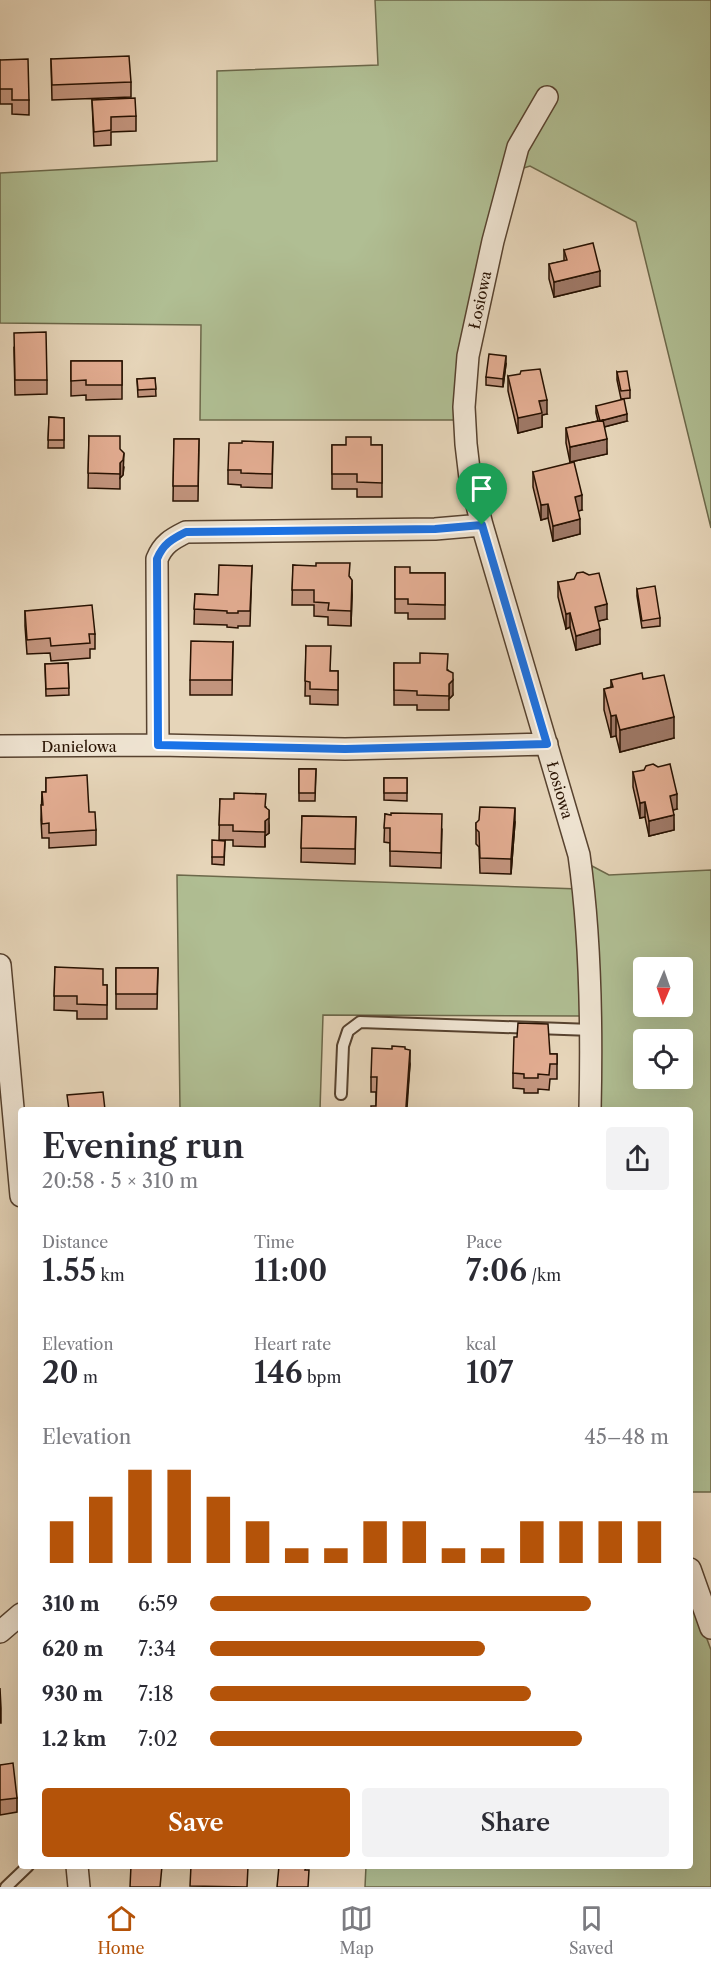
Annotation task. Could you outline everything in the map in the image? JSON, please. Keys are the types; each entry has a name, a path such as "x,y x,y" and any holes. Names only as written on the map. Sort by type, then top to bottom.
{"street":[{"name":"Łosiowa","path":"547,97 518,147 492,241 468,356 464,407 470,478 482,525 579,855 585,898 592,1030 590,1107"},
{"path":"158,745 157,559 162,547 172,538 186,532 435,529 482,525"},
{"name":"Danielowa","path":"0,746 158,745 345,749 547,744"},
{"path":"0,965 7,1096 18,1175"},
{"path":"693,1577 711,1628"},
{"path":"0,1632 18,1617"},
{"path":"77,1869 79,1887"}],"lane":[{"path":"341,1094 343,1046 348,1032 360,1022 592,1030"},
{"path":"6,1887 25,1869"}],"green space":[{"path":"375,0 711,0 711,528 636,222 530,166 517,170 460,420 200,420 201,325 0,323 0,173 217,161 217,71 378,65"},
{"path":"592,866 609,875 711,870 711,1492 693,1492 693,1107 598,1107"},
{"path":"177,875 579,889 581,1016 323,1015 320,1107 180,1107"},
{"path":"693,1601 711,1650 711,1887 365,1887 366,1869 693,1869"}],"building":[{"path":"129,56 131,82 52,85 51,59"},
{"path":"28,59 29,100 12,100 12,89 0,89 0,60"},
{"path":"135,98 136,116 111,117 111,130 94,132 92,100"},
{"path":"593,243 600,271 554,282 549,264 567,260 564,250"},
{"path":"46,332 47,380 15,380 14,333"},
{"path":"489,354 506,356 503,379 486,377"},
{"path":"71,361 122,361 122,385 86,385 86,380 71,381"},
{"path":"540,369 547,400 539,401 542,413 518,418 508,376 520,374 521,371"},
{"path":"627,371 630,390 621,391 617,372"},
{"path":"155,378 156,389 138,390 137,379"},
{"path":"624,399 627,414 600,421 596,406"},
{"path":"49,417 64,418 64,440 48,440"},
{"path":"603,420 607,439 570,447 566,428"},
{"path":"89,436 120,436 120,449 124,453 120,463 120,474 88,473"},
{"path":"346,437 371,437 371,445 382,445 382,483 357,482 357,474 332,474 332,445 346,445"},
{"path":"174,439 199,439 198,486 173,486"},
{"path":"242,441 273,442 272,474 241,473 241,470 228,470 229,443 242,443"},
{"path":"574,462 582,495 575,497 580,519 553,526 548,504 541,505 533,472"},
{"path":"316,563 350,563 351,611 328,610 329,603 314,602 314,590 292,590 293,565 316,566"},
{"path":"219,565 252,566 250,611 227,613 227,611 194,609 195,594 218,595"},
{"path":"395,567 410,567 410,573 445,573 445,605 408,604 408,599 395,599"},
{"path":"583,572 589,575 599,573 607,604 595,607 600,629 576,636 570,613 566,614 558,582 574,579 577,573"},
{"path":"655,586 660,618 642,621 637,589"},
{"path":"92,605 95,634 89,634 90,643 51,646 50,638 27,640 25,611"},
{"path":"191,641 233,642 232,680 190,680"},
{"path":"306,646 331,646 330,671 338,671 338,690 310,689 310,682 305,681"},
{"path":"420,653 448,654 447,670 453,673 453,680 449,684 449,696 417,695 417,691 394,690 394,663 420,663"},
{"path":"68,663 69,688 46,689 45,664"},
{"path":"642,673 643,679 664,675 674,717 620,730 616,715 611,716 604,689 613,687 611,680"},
{"path":"653,764 658,767 670,764 677,794 670,796 674,815 649,821 645,802 640,803 633,772 644,770 646,766"},
{"path":"299,769 316,769 315,793 299,793"},
{"path":"87,775 89,812 95,812 96,830 49,833 49,823 42,824 42,792 46,792 46,778"},
{"path":"384,778 407,778 407,793 384,793"},
{"path":"234,793 266,794 265,807 269,810 269,818 265,821 265,832 233,831 233,825 219,825 220,799 234,799"},
{"path":"480,807 515,808 511,859 480,858 479,832 476,829 476,823 479,820"},
{"path":"391,813 442,814 441,853 390,851 390,828 384,828 385,814 391,815"},
{"path":"302,816 356,817 355,849 301,848"},
{"path":"212,840 225,841 224,857 212,857"},
{"path":"55,967 103,969 103,985 107,985 107,1005 77,1004 77,996 54,996"},
{"path":"116,968 158,968 157,994 116,994"},
{"path":"518,1023 548,1024 550,1054 557,1054 557,1064 550,1064 549,1075 538,1074 538,1078 524,1078 524,1074 513,1073 514,1037 517,1037"},
{"path":"392,1046 405,1047 410,1050 406,1107 371,1107 376,1106 377,1077 371,1077 372,1048 392,1049"},
{"path":"103,1092 105,1107 69,1107 67,1095"},
{"path":"13,1763 17,1798 0,1800 0,1765"},
{"path":"131,1869 162,1869 160,1887 130,1887"},
{"path":"191,1869 248,1869 247,1887 190,1886"},
{"path":"279,1869 309,1870 308,1887 277,1887"}],"route":[{"path":"482,525 547,744 345,749 158,745 157,559 162,547 172,538 186,532 435,529 482,525"}]}
